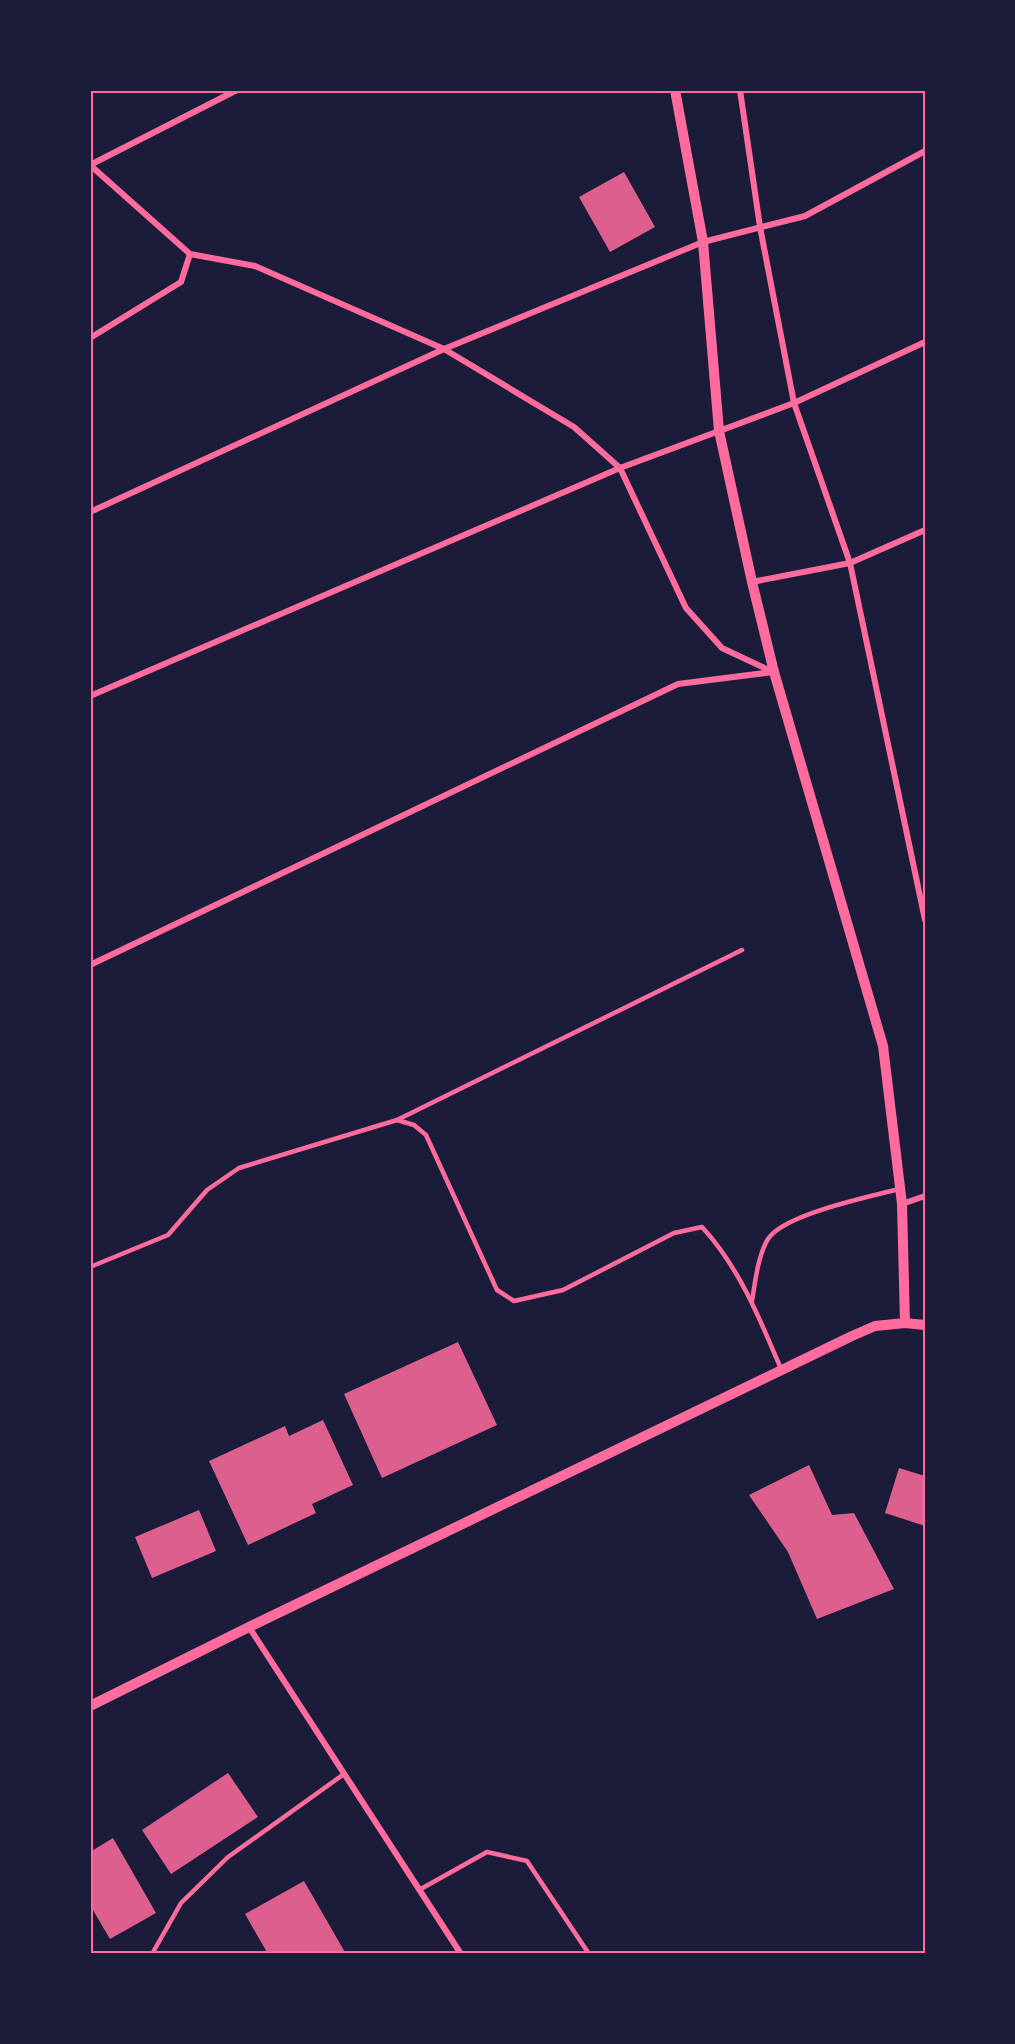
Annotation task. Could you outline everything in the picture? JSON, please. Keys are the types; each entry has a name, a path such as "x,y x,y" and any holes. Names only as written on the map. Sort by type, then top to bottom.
{"street":[{"path":"237,90 90,165 190,254 255,266 444,349 574,427 620,468 686,608 722,648 774,672"},
{"path":"675,90 703,242 719,431 774,672 883,1046 902,1204 905,1323"},
{"path":"740,90 760,227 794,403 850,563 925,920"},
{"path":"90,512 444,349 703,242 805,216 925,151"},
{"path":"90,338 181,282 190,254"},
{"path":"90,696 620,468 794,403 925,342"},
{"path":"752,582 850,563 925,530"},
{"path":"90,965 678,684 774,672"},
{"path":"902,1204 925,1196"},
{"path":"90,1706 249,1627 875,1326 905,1323 925,1325"},
{"path":"249,1627 461,1954"}],"lane":[{"path":"90,1267 168,1235 207,1190 239,1168 398,1119 742,950"},
{"path":"398,1119 414,1125 426,1135 497,1290 514,1300 563,1290 674,1233 702,1227 719,1245 752,1301 782,1370"},
{"path":"752,1301 757,1270 767,1240 779,1227 819,1211 900,1188"},
{"path":"152,1954 180,1904 228,1857 345,1774"},
{"path":"419,1890 487,1852 527,1861 589,1954"}],"building":[{"path":"624,172 655,227 610,252 579,197"},
{"path":"458,1342 497,1425 382,1478 344,1394"},
{"path":"323,1420 353,1485 312,1504 316,1513 248,1545 209,1461 285,1426 289,1436"},
{"path":"809,1465 832,1515 854,1513 894,1589 817,1619 788,1552 749,1495"},
{"path":"899,1468 925,1476 925,1526 885,1513"},
{"path":"199,1510 216,1551 152,1578 135,1537"},
{"path":"228,1773 258,1817 171,1874 142,1830"},
{"path":"113,1838 156,1913 110,1939 90,1905 90,1852"},
{"path":"304,1881 346,1954 268,1954 245,1914"}]}
